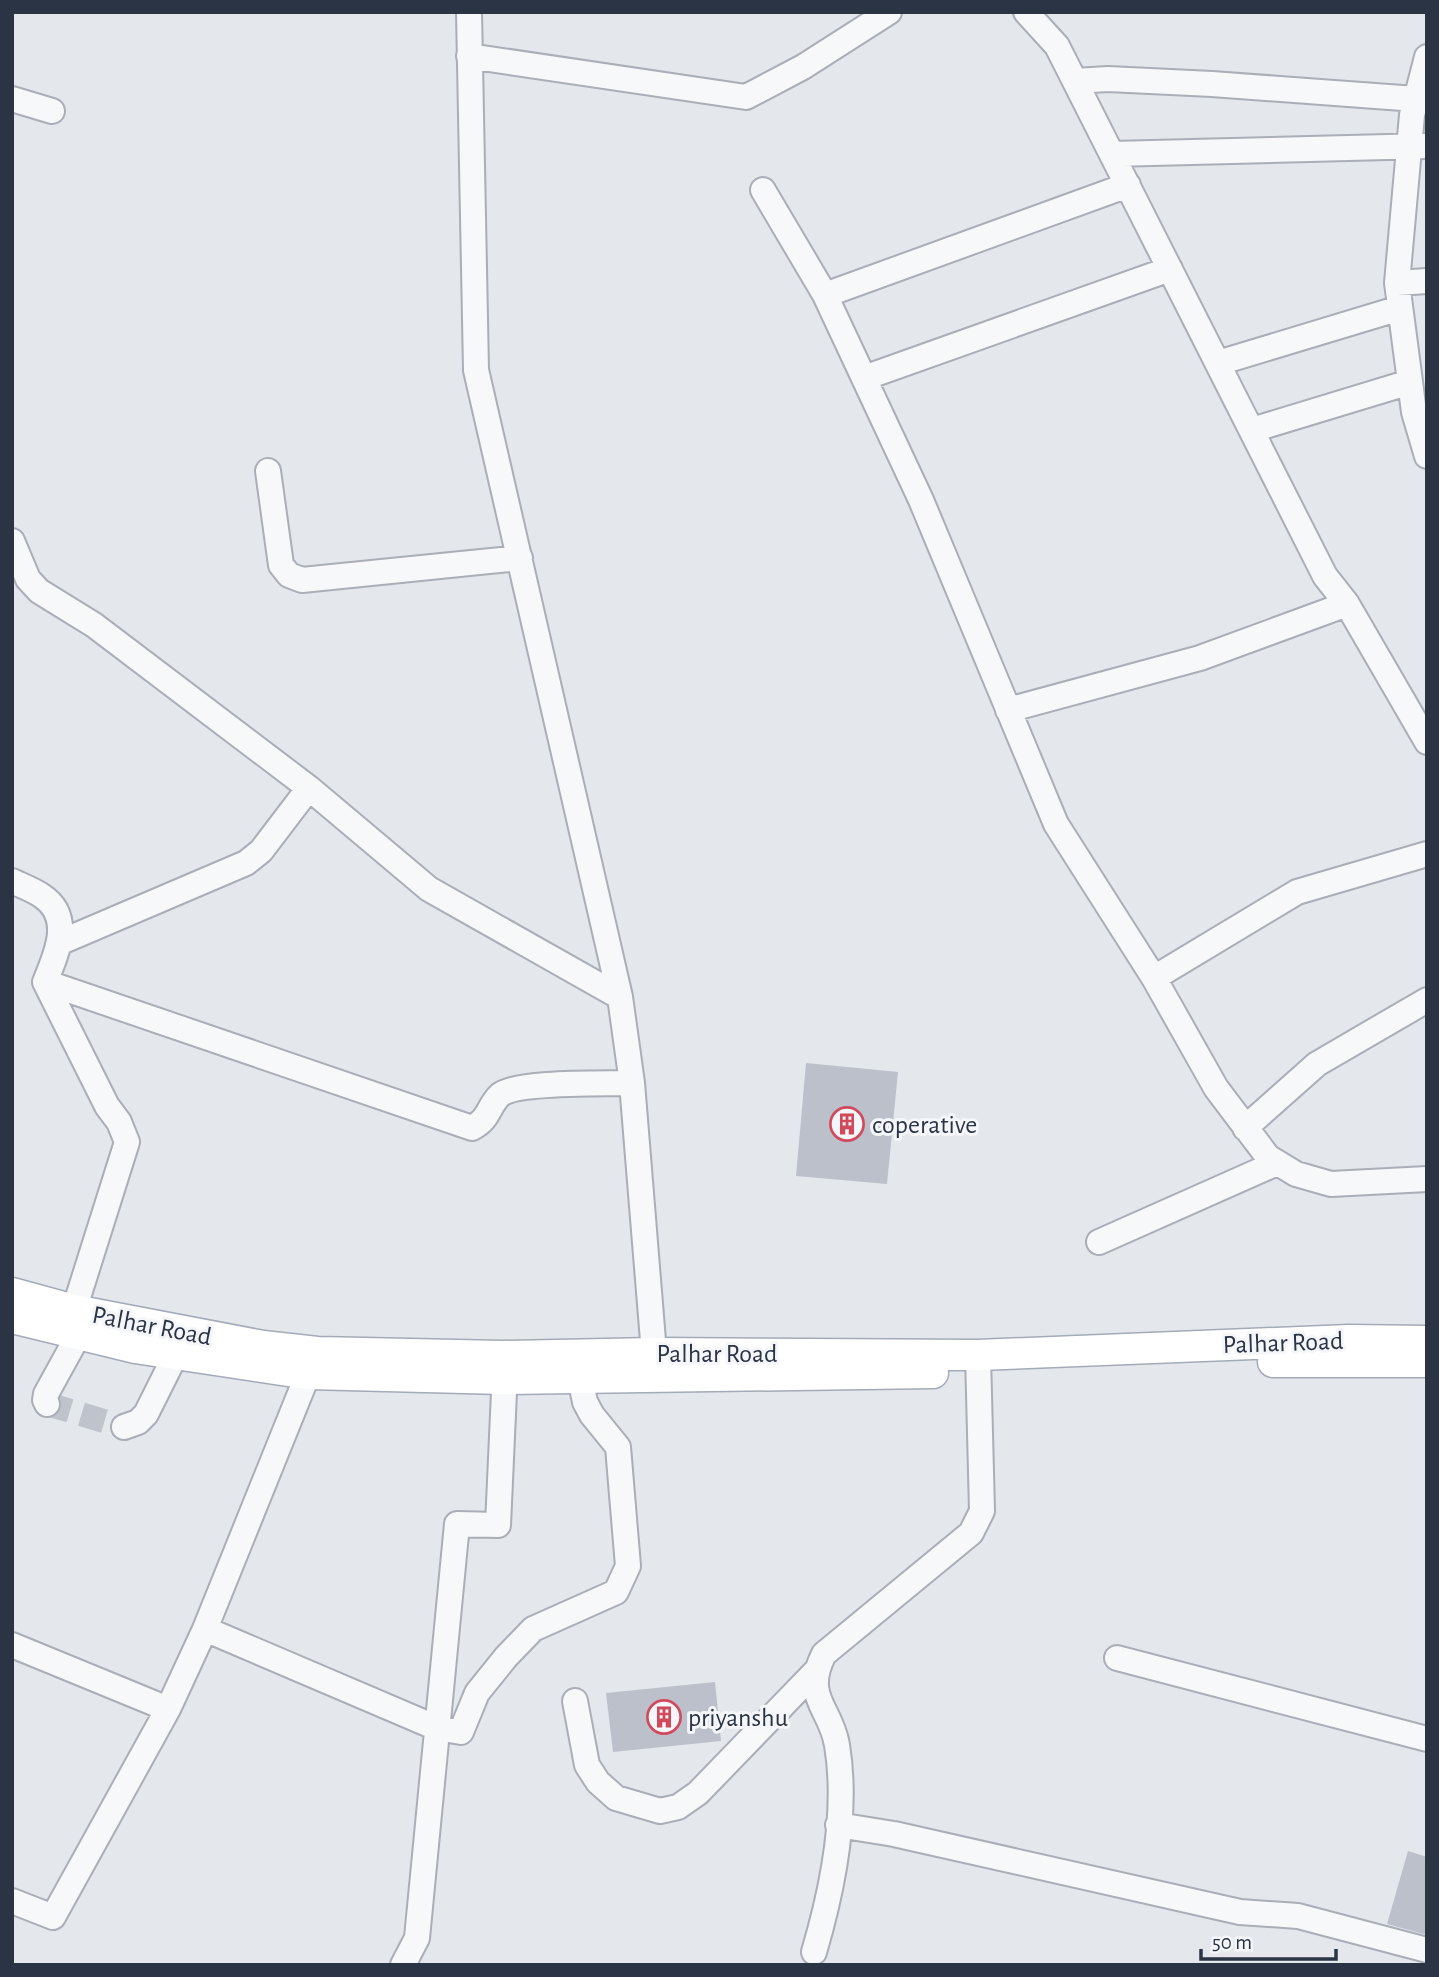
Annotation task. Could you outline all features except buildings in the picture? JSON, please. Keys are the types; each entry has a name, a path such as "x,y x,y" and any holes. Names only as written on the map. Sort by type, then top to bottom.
{"main road":[{"name":"Palhar Road","path":"12,1293 135,1348 176,1354 312,1363 502,1368 580,1378 874,1376 978,1363 1349,1340 1427,1341"},
{"name":"Palhar Road","path":"12,1318 76,1322 263,1346 312,1363"},
{"name":"Palhar Road","path":"502,1368 654,1353 978,1363 1427,1362"}],"street":[{"path":"469,12 476,370 620,997 632,1083 654,1353"},
{"path":"469,56 746,97 803,67 889,12"},
{"path":"1026,12 1057,46 1325,576 1347,604 1427,742"},
{"path":"1427,57 1416,99 1418,146 1397,283 1400,309 1416,344 1410,382 1414,412 1427,456"},
{"path":"1075,81 1108,79 1199,83 1416,99"},
{"path":"12,99 52,111"},
{"path":"1112,154 1418,146"},
{"path":"825,295 1128,185"},
{"path":"763,190 825,295 921,500 1055,824 1154,978 1216,1088 1268,1157 1296,1174 1331,1184 1427,1179"},
{"path":"864,378 1170,269"},
{"path":"1397,283 1427,281"},
{"path":"1218,363 1400,309"},
{"path":"1252,430 1410,382"},
{"path":"268,471 281,565 289,575 302,580 520,558"},
{"path":"12,541 28,579 39,591 94,625 309,788 429,889 620,997"},
{"path":"1008,710 1200,658 1347,604"},
{"path":"61,942 246,863 261,851 309,788"},
{"path":"1154,978 1297,892 1427,854"},
{"path":"12,881 44,896 54,908 61,942 45,982 127,1142 76,1322 46,1394 47,1405"},
{"path":"45,982 472,1128 483,1123 500,1096 518,1087 632,1083"},
{"path":"1245,1128 1317,1064 1427,1000"},
{"path":"1099,1242 1277,1163"},
{"path":"124,1427 138,1422 146,1414 176,1354"},
{"path":"12,1901 53,1917 167,1709 205,1629 312,1363"},
{"path":"575,1701 587,1765 598,1782 616,1798 660,1811 678,1807 698,1793 816,1671 824,1654 971,1533 982,1511 978,1363"},
{"path":"403,1965 417,1938 457,1524 498,1525 502,1368"},
{"path":"205,1629 437,1728 461,1732 477,1693 533,1629 616,1592 628,1566 618,1447 592,1415 585,1402 580,1378"},
{"path":"12,1645 167,1709"},
{"path":"1117,1658 1427,1739"},
{"path":"814,1952 828,1903 842,1799 837,1742 817,1696 816,1671"},
{"path":"838,1825 894,1834 1240,1912 1298,1916 1427,1950"}],"tunnel":[{"path":"47,1404 124,1427"}],"place":[{"name":"coperative","path":"847,1124"},
{"name":"priyanshu","path":"664,1717"}]}
